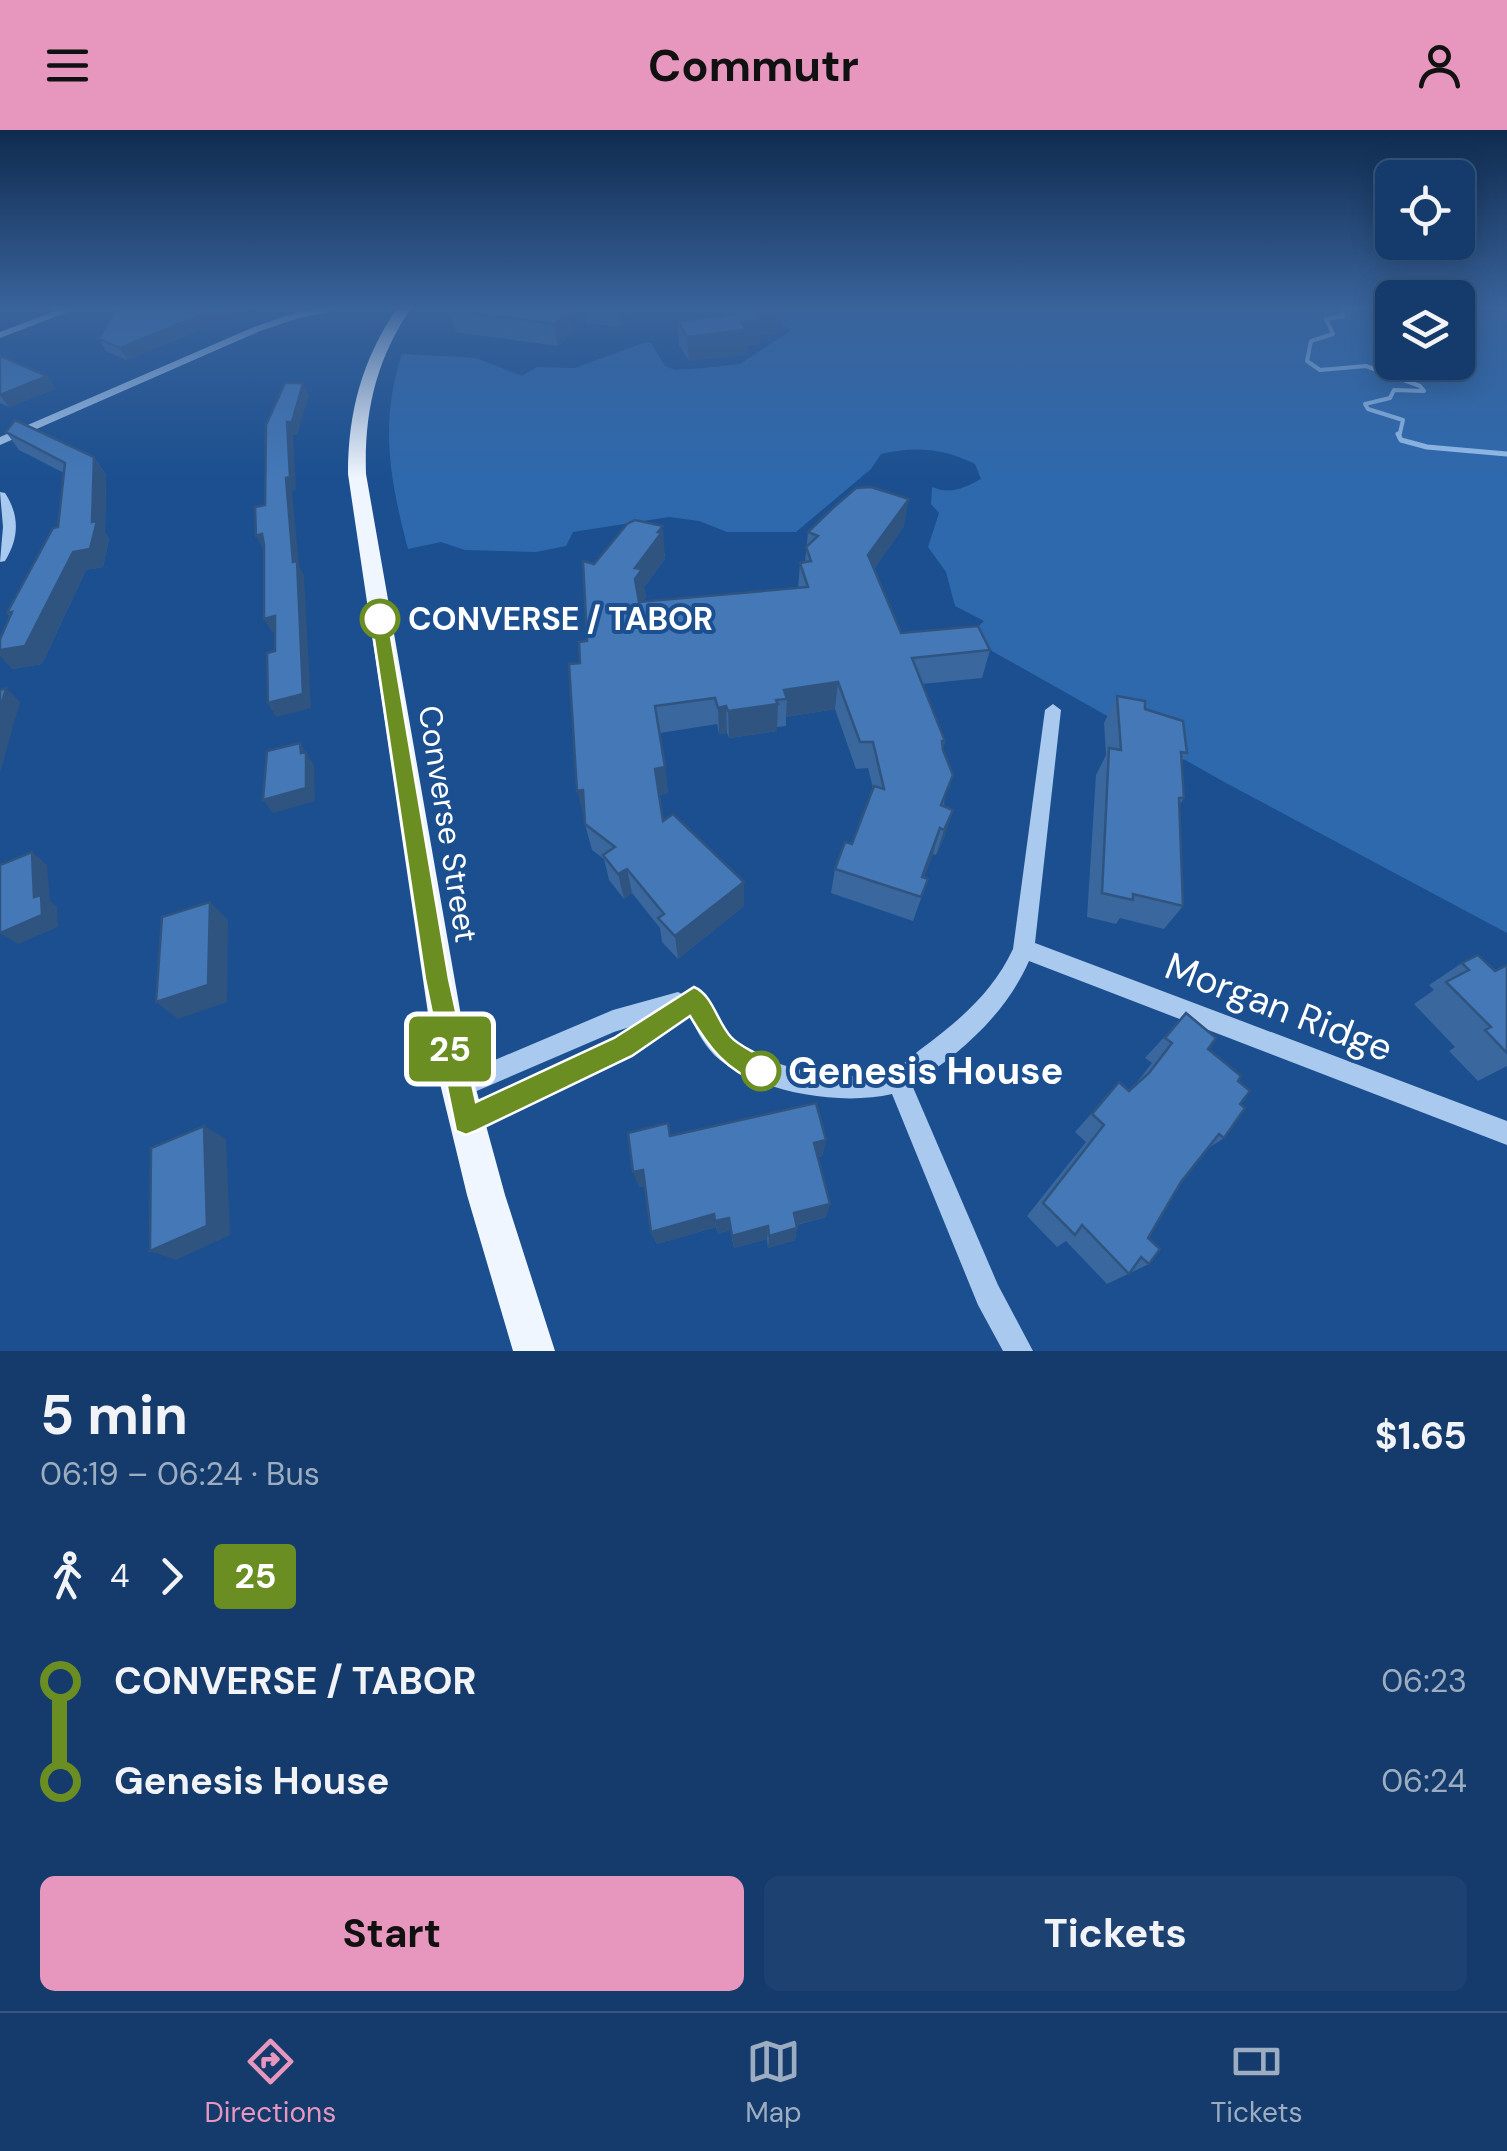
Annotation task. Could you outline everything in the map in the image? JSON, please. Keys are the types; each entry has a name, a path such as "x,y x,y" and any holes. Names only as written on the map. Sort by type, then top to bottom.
{"main road":[{"name":"Converse Street","path":"372,365 356,437 357,474 437,979 466,1121 534,1351"}],"street":[{"path":"0,441 174,365"},
{"path":"0,496 11,518 7,548 0,558"},
{"path":"694,999 723,1048 761,1071 821,1084 898,1080 986,1014 1012,979 1024,950 1053,710"},
{"name":"Morgan Ridge","path":"1024,950 1507,1133"},
{"path":"458,1087 613,1021 694,999"},
{"path":"466,1121 623,1047 694,999"},
{"path":"898,1080 988,1294 1019,1351"}],"shaded area":[{"path":"399,365 494,365 522,376 537,367 665,366 675,370 729,365 1375,365 1375,380 1475,380 1475,365 1507,365 1507,933 1226,783 967,637 984,621 955,606 946,572 928,547 939,513 931,504 932,487 951,490 981,479 975,464 951,455 917,449 881,454 871,469 796,532 727,532 699,521 669,517 573,532 566,546 536,552 465,550 441,542 408,549 390,452 391,404"}],"building":[{"path":"0,365 21,365 47,376 0,395"},
{"path":"285,383 303,383 292,422 287,422 290,477 286,478 293,562 297,561 303,694 268,703 267,653 275,651 275,616 264,619 264,545 262,534 256,536 255,507 265,505 266,425"},
{"path":"15,420 94,457 92,522 97,521 90,549 73,552 25,646 0,650 0,639 12,612 7,613 53,528 58,527 65,463 6,432"},
{"path":"871,487 909,499 868,555 901,633 978,626 990,650 912,658 945,741 943,750 953,775 941,805 953,810 944,830 940,828 922,877 928,879 921,897 835,869 845,842 852,844 874,786 884,789 873,742 860,742 838,682 784,690 787,699 776,700 778,704 728,711 726,706 718,708 715,698 655,706 665,767 655,769 663,821 673,814 744,882 675,936 658,918 664,914 627,869 618,874 603,855 615,847 585,824 583,790 577,791 569,664 580,663 579,642 587,641 583,561 594,564 627,524 635,520 663,526 635,568 642,569 635,579 639,602 808,587 800,563 811,561 806,547 818,536 808,532 856,488"},
{"path":"1117,696 1145,701 1145,709 1183,721 1187,753 1181,752 1184,798 1179,798 1183,906 1133,894 1133,900 1102,893 1109,748 1121,750"},
{"path":"300,743 301,753 306,752 306,788 263,800 267,751"},
{"path":"32,852 34,897 41,895 42,915 0,933 0,865"},
{"path":"210,902 208,985 156,1002 162,917"},
{"path":"1478,955 1495,971 1507,965 1507,1053 1485,1030 1491,1027 1446,982 1469,970 1462,963"},
{"path":"1186,1013 1216,1038 1208,1049 1241,1076 1238,1081 1250,1091 1240,1104 1245,1108 1224,1138 1219,1134 1181,1182 1148,1238 1160,1249 1149,1264 1141,1257 1129,1274 1082,1225 1075,1235 1043,1203 1104,1125 1092,1114 1119,1082 1129,1091 1149,1073 1172,1043 1165,1038"},
{"path":"816,1103 826,1140 814,1143 830,1204 794,1213 797,1228 769,1236 768,1226 732,1236 729,1218 715,1221 714,1214 651,1232 643,1170 633,1172 628,1133 668,1123 670,1136"},
{"path":"204,1126 207,1226 150,1251 151,1148"}],"waterway":[{"path":"1313,365 1320,370 1366,366 1420,386 1424,391 1394,390 1390,398 1365,404 1368,409 1403,420 1399,436"},
{"path":"1399,436 1427,447 1507,454"}],"bus line":[{"name":"25","path":"380,619 437,979 466,1121 623,1047 694,999 723,1048 761,1071"}],"place":[{"name":"CONVERSE / TABOR","path":"380,619"},
{"name":"Genesis House","path":"761,1071"}]}
